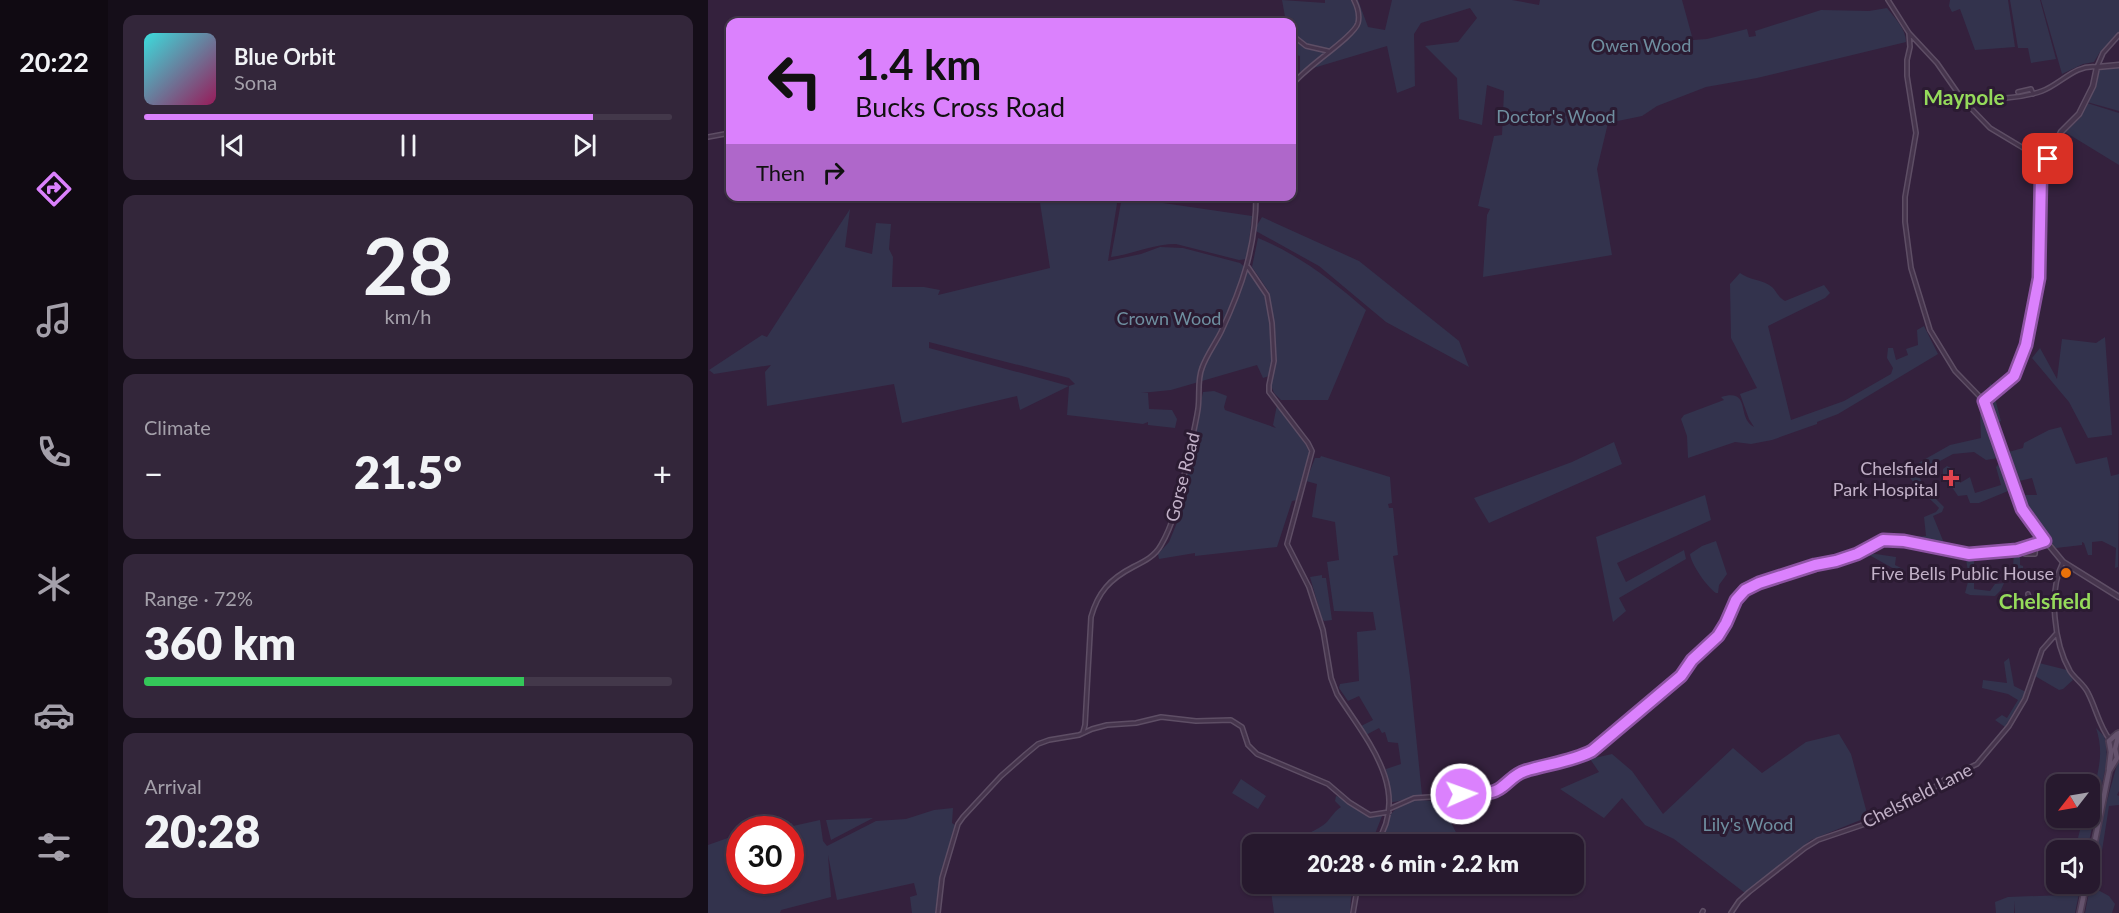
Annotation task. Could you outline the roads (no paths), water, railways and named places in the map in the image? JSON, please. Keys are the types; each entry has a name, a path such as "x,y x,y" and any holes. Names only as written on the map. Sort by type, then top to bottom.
{"main road":[{"path":"2110,741 2119,733"},
{"path":"2095,840 2119,733"},
{"path":"2110,741 2113,746 2116,743"},
{"path":"2110,741 2115,759"},
{"path":"2080,913 2084,894"}],"street":[{"path":"1296,79 1328,51 1346,39 1358,25 1359,10 1354,0"},
{"path":"1888,0 1909,33 1937,63 1962,99 1990,128 2025,149 2041,174"},
{"path":"1909,33 1911,47 1907,60 1907,76 1916,133 1905,197 1905,222 1911,268 1930,330 1955,371 1984,401 2022,509 2063,562 2119,597"},
{"path":"1984,401 2014,376 2026,345 2039,278 2041,174 2061,132 2079,114 2093,86 2103,53 2119,35"},
{"path":"1296,38 1306,46 1328,51"},
{"path":"1962,99 2017,98 2053,86 2079,69 2119,65"},
{"path":"2018,92 2031,89 2033,94"},
{"path":"708,137 726,134"},
{"name":"Gorse Road","path":"1082,734 1085,726 1091,617 1095,604 1107,585 1119,575 1152,557 1161,546 1169,529 1180,496 1196,417 1202,368 1220,334 1248,267 1256,201"},
{"path":"1248,267 1267,296 1272,323 1274,361 1269,392 1312,451 1287,544 1309,587 1323,630 1333,685 1369,741 1384,772 1389,811 1381,834"},
{"path":"938,913 942,878 958,824 1001,776 1038,744 1082,734 1092,729 1161,717 1196,721 1231,720 1242,727 1248,745 1257,754 1328,784 1349,802 1370,815 1389,811 1414,798 1490,793 1503,786 1515,775 1583,756 1592,751 1681,676 1692,660 1718,636 1736,600 1745,590 1759,583 1857,554 1883,540 1904,541 1969,554 2017,550 2045,541"},
{"path":"2025,554 2035,554 2036,545"},
{"path":"2063,562 2058,579 2055,608 2056,634 2069,669 2088,692 2110,741"},
{"path":"2028,594 2031,602 2036,605 2055,608"},
{"name":"Chelsfield Lane","path":"1731,913 1744,896 1804,848 1818,840 1874,821 1924,795 1944,780 1977,764 2009,726 2025,699 2042,650 2056,634"},
{"path":"1085,726 1092,729"},
{"path":"1353,913 1356,894"}],"place":[{"name":"Chelsfield Park Hospital","path":"1951,478"},
{"name":"Five Bells Public House","path":"2066,573"}],"district":[{"name":"Maypole","path":"1964,96"},
{"name":"Chelsfield","path":"2045,600"}],"park label":[{"name":"Owen Wood","path":"1641,45"},
{"name":"Doctor's Wood","path":"1556,116"},
{"name":"Crown Wood","path":"1169,318"},
{"name":"Lily's Wood","path":"1748,824"}]}
